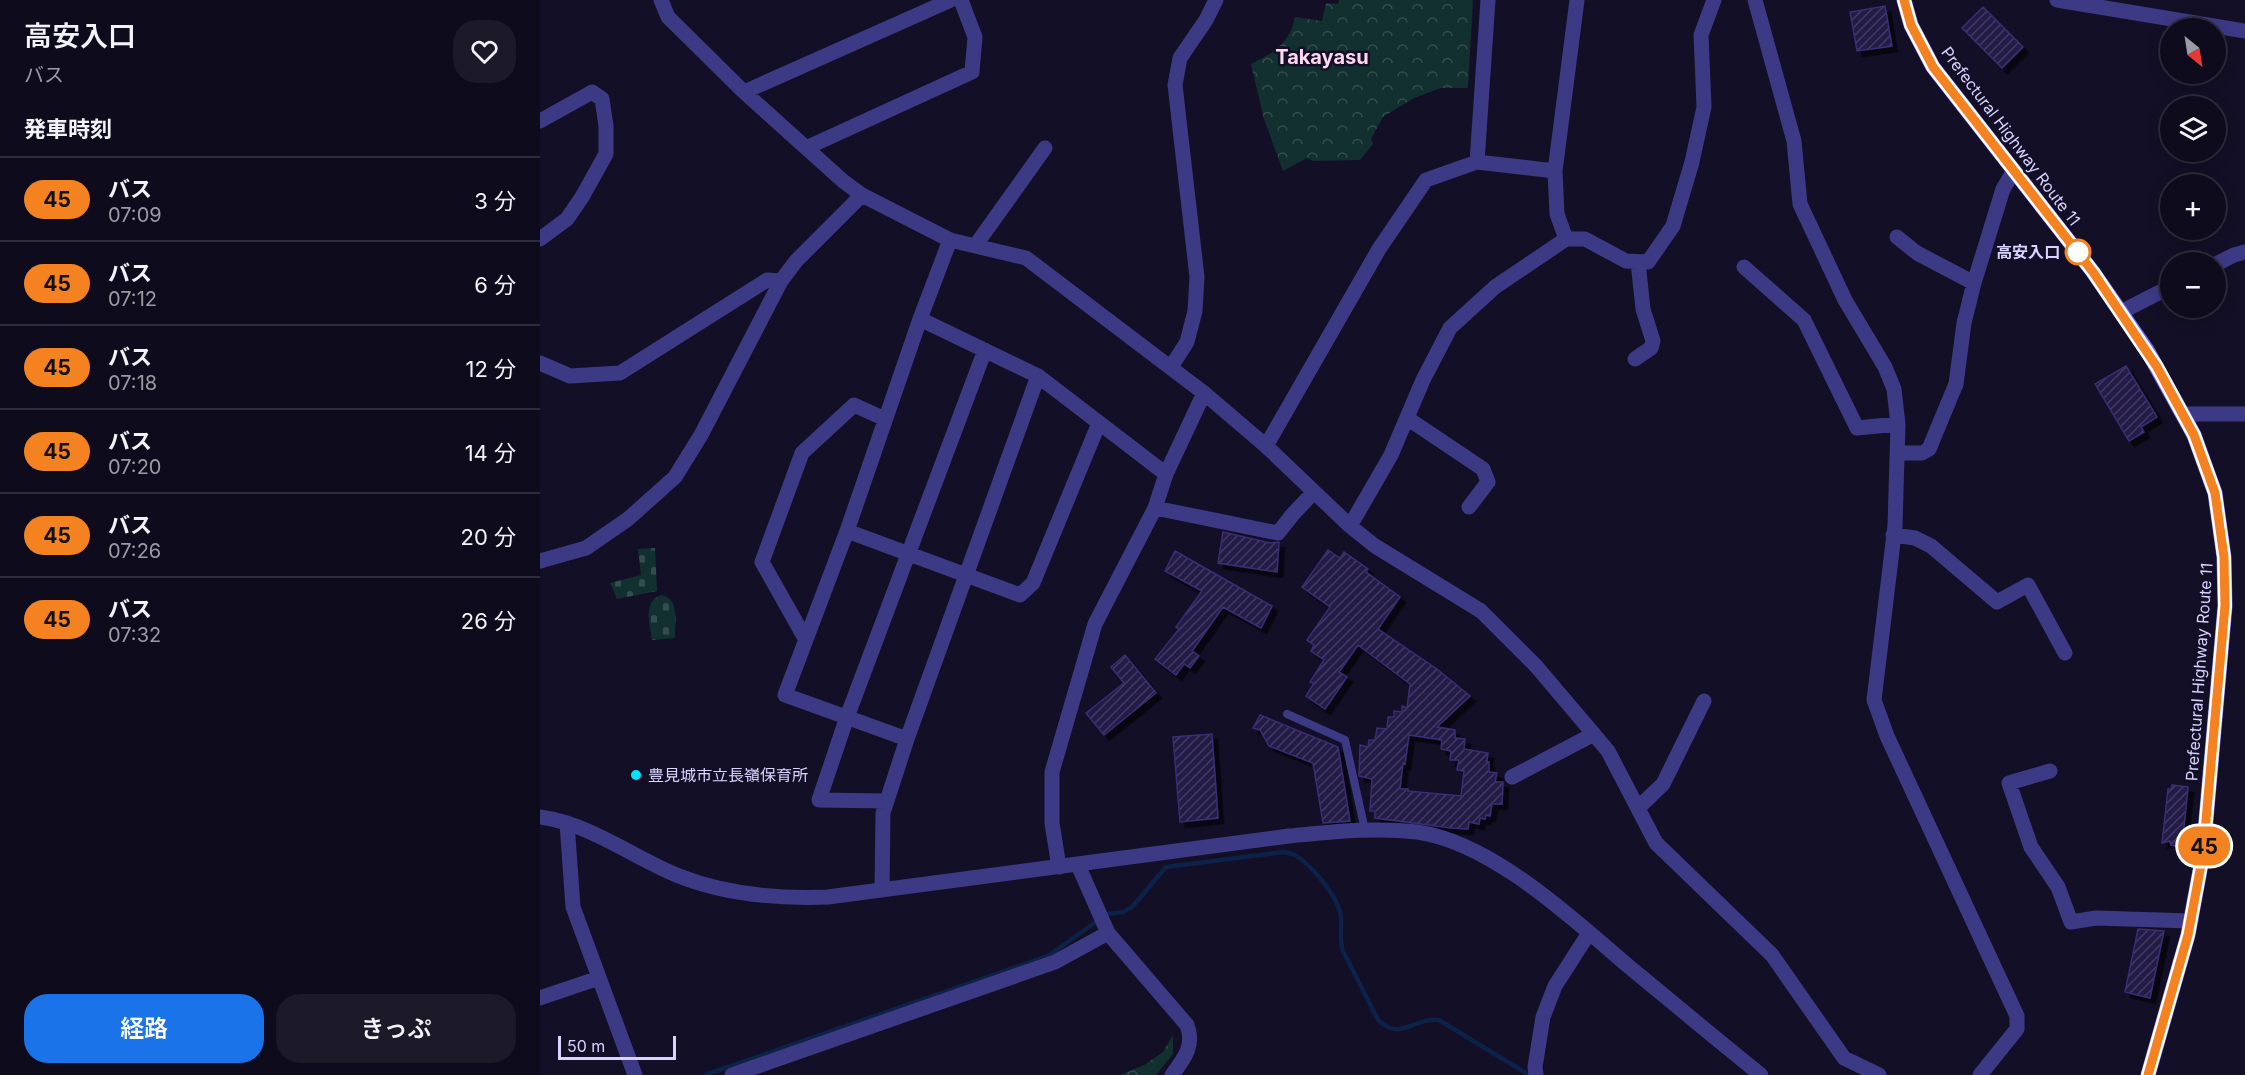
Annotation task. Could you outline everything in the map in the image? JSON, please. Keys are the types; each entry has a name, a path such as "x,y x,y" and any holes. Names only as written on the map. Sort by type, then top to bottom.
{"main road":[{"name":"Prefectural Highway Route 11","path":"1905,1 1911,25 1933,67 2093,272 2157,367 2184,414 2204,460 2215,493 2222,529 2225,569 2222,655 2205,831 2191,921 2148,1075"}],"street":[{"path":"661,0 668,16 744,92 843,181 862,195 950,240 1026,258 1204,393 1266,446 1350,526 1375,546 1481,611 1536,666 1608,751 1656,843 1772,955 1844,1058 1879,1075"},
{"path":"744,92 951,0"},
{"path":"806,148 972,72 975,37 961,0"},
{"path":"1171,367 1187,342 1195,311 1197,278 1175,85 1180,58 1206,20 1216,0"},
{"path":"1477,162 1488,0"},
{"path":"1566,239 1557,214 1555,171 1577,0"},
{"path":"1350,526 1391,455 1450,328 1495,287 1566,239 1585,239 1626,261 1648,262 1672,226 1692,162 1704,107 1701,35 1714,0"},
{"path":"1755,0 1794,141 1800,204 1845,300 1885,367 1894,389 1898,424 1898,453 1893,535 1874,700 1887,736 2017,1016 2017,1029 1980,1075"},
{"path":"2057,0 2245,31"},
{"path":"540,121 592,92 602,99 606,126 606,154 567,219 540,239"},
{"path":"975,246 1045,148"},
{"path":"1266,446 1380,249 1426,180 1477,162 1555,171"},
{"path":"1898,453 1922,453 1929,449 1956,384 1964,323 1974,283 2002,189 2014,171"},
{"path":"540,561 586,548 628,519 675,477 701,435 781,281 796,261 862,195"},
{"path":"1897,237 1917,253 1974,283"},
{"path":"907,739 785,694 847,531 920,319 950,240"},
{"path":"2226,259 2245,252"},
{"path":"1635,358 1651,348 1653,341 1643,309 1638,262"},
{"path":"1744,267 1804,320 1857,428 1898,424"},
{"path":"540,363 570,376 620,373 767,280 781,281"},
{"path":"2121,312 2160,292"},
{"path":"920,319 1038,376 1166,474"},
{"path":"887,801 819,800 985,350"},
{"path":"882,889 883,813 907,739 1038,376"},
{"path":"1059,867 1052,823 1052,772 1095,624 1155,508 1166,474 1204,393"},
{"path":"806,640 762,562 802,453 854,405 885,419"},
{"path":"2184,414 2245,414"},
{"path":"1407,418 1483,469 1488,482 1469,507"},
{"path":"847,531 1020,595 1033,584 1099,423"},
{"path":"1155,508 1278,533 1314,492"},
{"path":"1893,535 1915,538 1931,546 1997,602 2028,585 2066,653"},
{"path":"1638,808 1663,784 1704,701"},
{"path":"1512,777 1594,734"},
{"path":"2050,771 2009,783 2031,847 2058,887 2071,922 2096,918 2191,921"},
{"path":"540,817 585,828 678,875 711,887 786,898 828,897 1290,836 1365,830 1418,832 1450,841 1480,854 1538,891 1761,1075"},
{"path":"567,823 573,907 634,1075"},
{"path":"1078,865 1108,933 1187,1025 1191,1034 1191,1046 1172,1075"},
{"path":"732,1075 1055,962 1108,933"},
{"path":"1536,1075 1535,1067 1544,1017 1555,986 1589,933"},
{"path":"540,998 599,978"}],"lane":[{"path":"1287,714 1345,740 1365,830"}],"green space":[{"path":"1339,0 1473,0 1468,88 1441,88 1414,98 1383,117 1371,139 1373,144 1360,160 1313,161 1307,158 1283,171 1264,119 1251,64 1280,46 1289,34 1295,17 1322,21 1326,3 1338,4"},
{"path":"655,548 657,591 617,599 610,583 641,575 638,549"},
{"path":"662,595 672,601 674,607 675,638 652,640 650,607 656,598"},
{"path":"1173,1035 1173,1054 1156,1075 1120,1075 1144,1065 1163,1052"}],"building":[{"path":"1885,6 1892,46 1857,51 1850,12"},
{"path":"1983,7 2023,47 2002,68 1962,28"},
{"path":"2126,366 2157,417 2141,427 2144,432 2129,441 2095,384"},
{"path":"1223,532 1270,543 1279,542 1277,572 1218,563"},
{"path":"1328,550 1340,558 1344,552 1368,569 1366,572 1400,597 1378,629 1437,669 1470,696 1437,727 1455,730 1455,738 1465,739 1464,749 1488,753 1487,761 1485,761 1489,762 1489,772 1497,773 1495,782 1503,782 1502,804 1492,804 1490,816 1486,815 1485,819 1480,818 1479,824 1469,822 1468,829 1375,818 1375,811 1370,811 1372,779 1359,776 1360,745 1368,747 1369,740 1375,740 1377,728 1387,729 1388,717 1394,717 1394,711 1402,712 1402,706 1407,708 1410,684 1358,645 1339,672 1347,677 1325,709 1306,696 1314,683 1310,682 1324,660 1311,651 1314,645 1307,640 1330,607 1302,587","holes":["1409,735 1442,740 1441,749 1451,751 1450,760 1459,760 1457,770 1464,771 1461,796 1400,789"]},
{"path":"1175,551 1272,606 1261,628 1223,607 1192,651 1199,656 1190,668 1184,664 1176,675 1155,659 1179,629 1176,627 1202,591 1165,571"},
{"path":"1125,655 1156,693 1104,735 1086,713 1124,683 1111,667"},
{"path":"1260,715 1338,747 1350,821 1323,823 1313,763 1269,746 1260,730 1253,728"},
{"path":"1212,734 1218,818 1180,822 1173,737"},
{"path":"2172,785 2188,787 2182,847 2171,845 2170,841 2162,843 2168,789 2171,789"},
{"path":"2138,929 2164,931 2150,998 2125,992"}],"waterway":[{"path":"705,1075 1048,956 1107,914 1123,912 1132,907 1166,867 1284,852 1296,856 1311,868 1331,893 1341,918 1343,951 1378,1020 1393,1029 1439,1020 1529,1075"}],"bus line":[{"name":"45","path":"1904,0 1911,25 1933,67 2093,272 2157,367 2194,435 2215,493 2224,557 2225,606 2203,854 2188,935 2148,1075"}],"place":[{"name":"高安入口","path":"2078,252"},
{"name":"豊見城市立長嶺保育所","path":"636,775"}],"district":[{"name":"Takayasu","path":"1322,57"}]}
